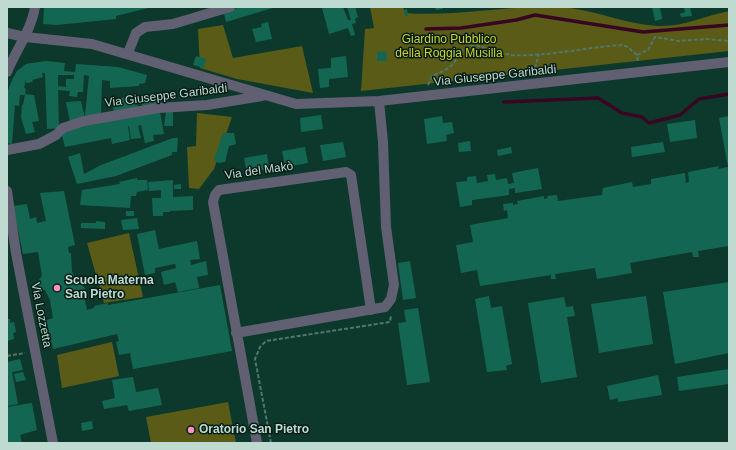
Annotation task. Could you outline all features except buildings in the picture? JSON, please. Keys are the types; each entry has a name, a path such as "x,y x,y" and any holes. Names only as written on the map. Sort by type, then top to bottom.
{"street":[{"path":"7,72 34,18 35,7"},
{"path":"128,53 136,32 145,27 173,24 230,7"},
{"name":"Via Giuseppe Garibaldi","path":"7,33 25,37 92,44 128,53 296,104 379,101 729,62"},
{"name":"Via Giuseppe Garibaldi","path":"7,150 39,144 56,135 62,128 84,121 158,108 207,105 264,95"},
{"path":"236,334 371,310 385,307 388,304 394,285 386,227 383,142 379,101"},
{"name":"Via del Makò","path":"257,443 213,202 215,195 219,190 346,172 351,175 371,310"},
{"name":"Via Lozzetta","path":"7,191 16,253 53,443"}],"path":[{"path":"637,54 648,50 655,37 678,41 706,39 729,41"},
{"path":"427,96 429,80 432,76 448,68 465,48 480,45 501,53 539,54 622,45 628,47 637,54 639,73"},
{"path":"533,85 533,72 539,54"},
{"path":"271,443 255,359 260,347 266,342 390,322 391,318 388,304"},
{"path":"7,356 35,351"}],"green space":[{"name":"Giardino Pubblico della Roggia Musilla","path":"370,7 403,7 405,13 424,14 559,7 572,8 645,25 658,26 676,25 729,11 729,51 361,91 365,29 374,28"},
{"path":"223,25 233,58 302,46 313,93 237,79 200,68 198,29"},
{"path":"197,113 232,117 214,169 199,189 189,188 187,147 196,146"},
{"path":"129,233 143,297 104,303 87,243"},
{"path":"112,342 119,376 62,388 57,355"},
{"name":"Oratorio San Pietro","path":"228,402 236,443 151,443 146,417"}],"waterway":[{"path":"426,29 461,28 516,20 535,15 643,32 729,25"},
{"path":"504,102 598,98 622,113 642,117 649,123 680,115 699,99 729,94"}],"place":[{"name":"Scuola Materna San Pietro","path":"57,288"},
{"name":"Oratorio San Pietro","path":"191,430"}]}
